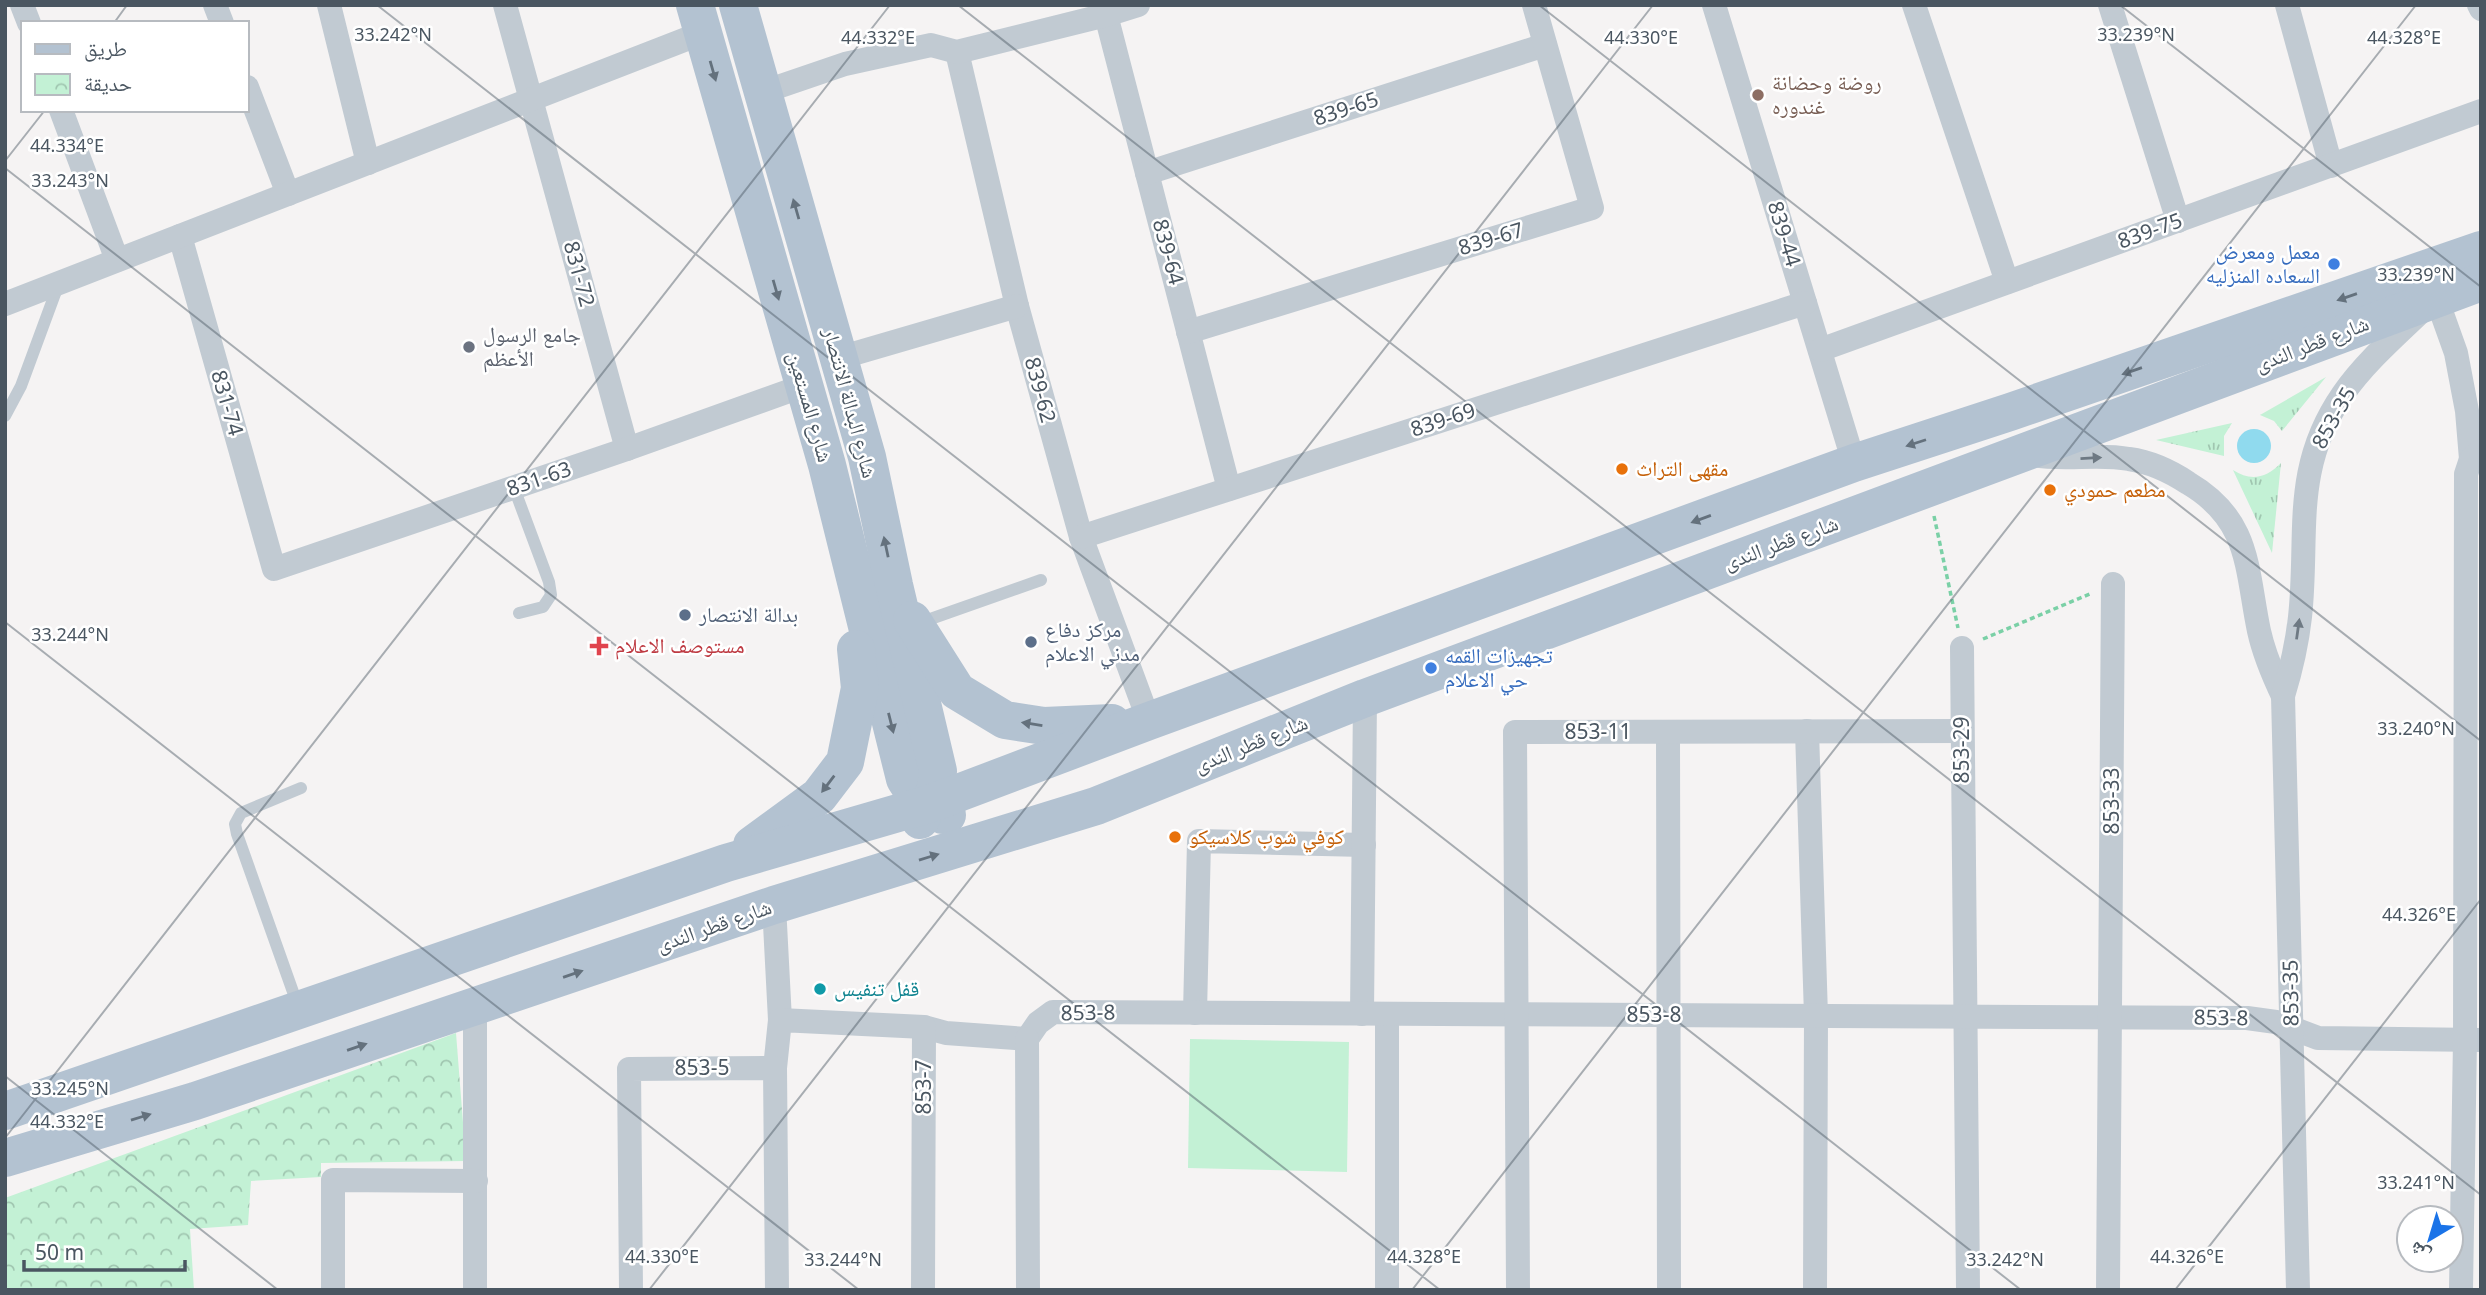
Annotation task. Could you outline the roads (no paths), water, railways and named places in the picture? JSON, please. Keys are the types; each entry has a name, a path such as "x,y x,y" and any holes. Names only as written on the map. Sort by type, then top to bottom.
{"main road":[{"name":"شارع البدالة الانتصار","path":"738,5 867,457 938,771 936,789 929,804 919,823 902,841 774,905"},
{"name":"شارع المستعين","path":"698,19 827,465 905,779 914,793 929,804"},
{"name":"شارع قطر الندى","path":"5,1111 726,863 929,804 1854,463 2481,250"},
{"name":"شارع قطر الندى","path":"5,1158 195,1101 774,905 1096,806 1365,698 2481,282"},
{"path":"1995,417 2006,426 2011,445 2026,451 2041,440 2033,422 2036,403"},
{"path":"827,465 867,457"},
{"path":"726,863 791,819 819,796 845,762 860,688 842,528"},
{"path":"894,585 914,624 957,691 1004,720 1044,726 1149,721"},
{"path":"929,804 943,815 979,816 1365,698"}],"street":[{"path":"329,5 368,163"},
{"name":"831-72","path":"505,5 627,449"},
{"path":"763,92 845,64 931,45 957,52 1138,5"},
{"name":"839-67","path":"1188,332 1592,208 1534,5"},
{"name":"839-44","path":"1714,5 1854,463"},
{"path":"1914,5 2007,282"},
{"path":"2110,5 2178,221"},
{"path":"2287,5 2331,166"},
{"name":"839-64","path":"1106,15 1229,489"},
{"path":"5,304 531,100 698,19"},
{"name":"839-65","path":"1147,173 1545,45"},
{"name":"839-62","path":"957,52 1017,306 1081,537 1149,721"},
{"path":"248,90 288,194"},
{"name":"839-75","path":"1820,350 2481,111"},
{"path":"62,112 117,260"},
{"name":"831-74","path":"180,236 274,569"},
{"path":"2436,298 2456,353 2476,455 2466,474 2473,1040 2461,1290"},
{"name":"853-35","path":"2298,1290 2283,696 2294,656 2300,615 2306,484 2320,437 2343,394 2359,374 2436,298"},
{"name":"839-69","path":"1081,537 1805,303"},
{"path":"839,358 1017,306"},
{"name":"831-63","path":"274,569 803,386"},
{"name":"853-35","path":"2026,451 2059,458 2110,457 2147,463 2181,478 2210,498 2222,511 2241,541 2251,575 2263,645 2283,696"},
{"name":"853-33","path":"2108,1290 2113,584"},
{"name":"853-29","path":"1962,648 1968,1290"},
{"path":"1365,698 1364,845 1375,1014 1387,1290"},
{"name":"853-11","path":"1518,1014 1516,732 1962,730"},
{"path":"1807,731 1816,1016 1815,1290"},
{"path":"1668,732 1669,1290"},
{"path":"1195,1013 1199,841 1364,845"},
{"path":"774,905 780,1020 775,1068 777,1290"},
{"path":"475,1007 475,1290"},
{"name":"853-8","path":"1027,1039 1038,1023 1053,1012 2260,1018 2318,1038 2335,1040 2473,1040"},
{"path":"1518,1014 1518,1290"},
{"path":"780,1020 924,1027 946,1033 1027,1039 1028,1290"},
{"name":"853-7","path":"923,1290 924,1027"},
{"name":"853-5","path":"631,1290 629,1069 775,1068"},
{"path":"5,1089 57,1093"},
{"path":"333,1290 333,1181 476,1181"}],"lane":[{"path":"5,416 21,386 59,283"},
{"path":"514,488 549,582 551,595 543,607 519,613"},
{"path":"914,624 1041,580"},
{"path":"300,1010 237,834 236,824 241,813 301,788"}],"water":[{"path":"2254,429 2266,434 2271,446 2266,458 2254,463 2242,458 2237,446 2242,434"}],"place":[{"name":"روضة وحضانة غندوره","path":"1758,95"},
{"name":"معمل ومعرض السعاده المنزليه","path":"2334,264"},
{"name":"جامع الرسول الأعظم","path":"469,347"},
{"name":"مقهى التراث","path":"1622,469"},
{"name":"مطعم حمودي","path":"2050,490"},
{"name":"بدالة الانتصار","path":"685,615"},
{"name":"مركز دفاع مدني الاعلام","path":"1031,642"},
{"name":"مستوصف الاعلام","path":"599,646"},
{"name":"تجهيزات القمه حي الاعلام","path":"1431,668"},
{"name":"كوفي شوب كلاسيكو","path":"1175,837"},
{"name":"قفل تنفيس","path":"820,989"}]}
